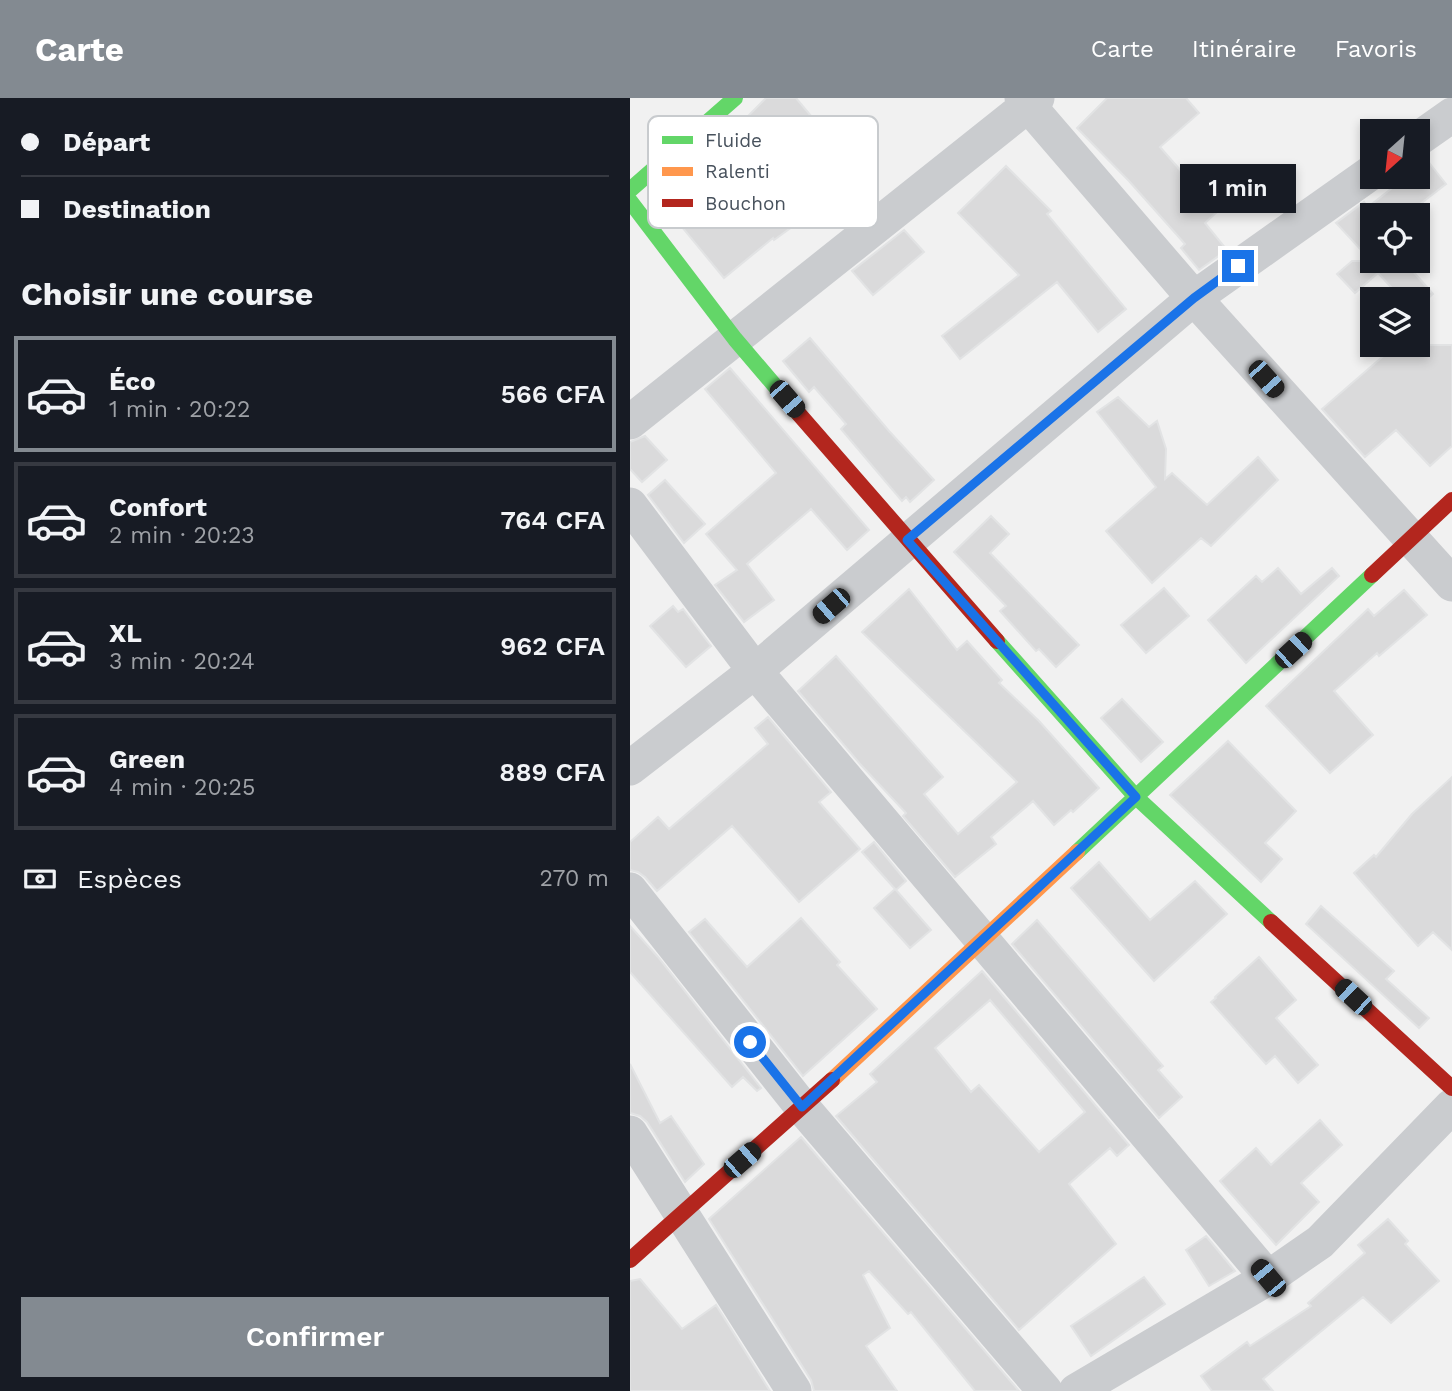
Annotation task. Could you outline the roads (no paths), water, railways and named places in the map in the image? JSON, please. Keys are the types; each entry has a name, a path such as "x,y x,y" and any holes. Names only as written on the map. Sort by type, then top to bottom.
{"street":[{"path":"714,116 735,98"},
{"path":"878,223 1029,100 1194,298 1452,584"},
{"path":"1430,131 1452,115"},
{"path":"630,190 648,174"},
{"path":"630,768 755,671 1194,298 1360,180"},
{"path":"630,201 648,225"},
{"path":"651,228 735,339 907,540 1136,797 1452,1088"},
{"path":"630,422 872,228"},
{"path":"630,1260 983,941 1452,500"},
{"path":"630,505 755,671 1268,1278"},
{"path":"630,890 802,1107 1045,1391"},
{"path":"1076,1391 1268,1278 1320,1242 1452,1106"},
{"path":"630,1133 794,1391"}]}
